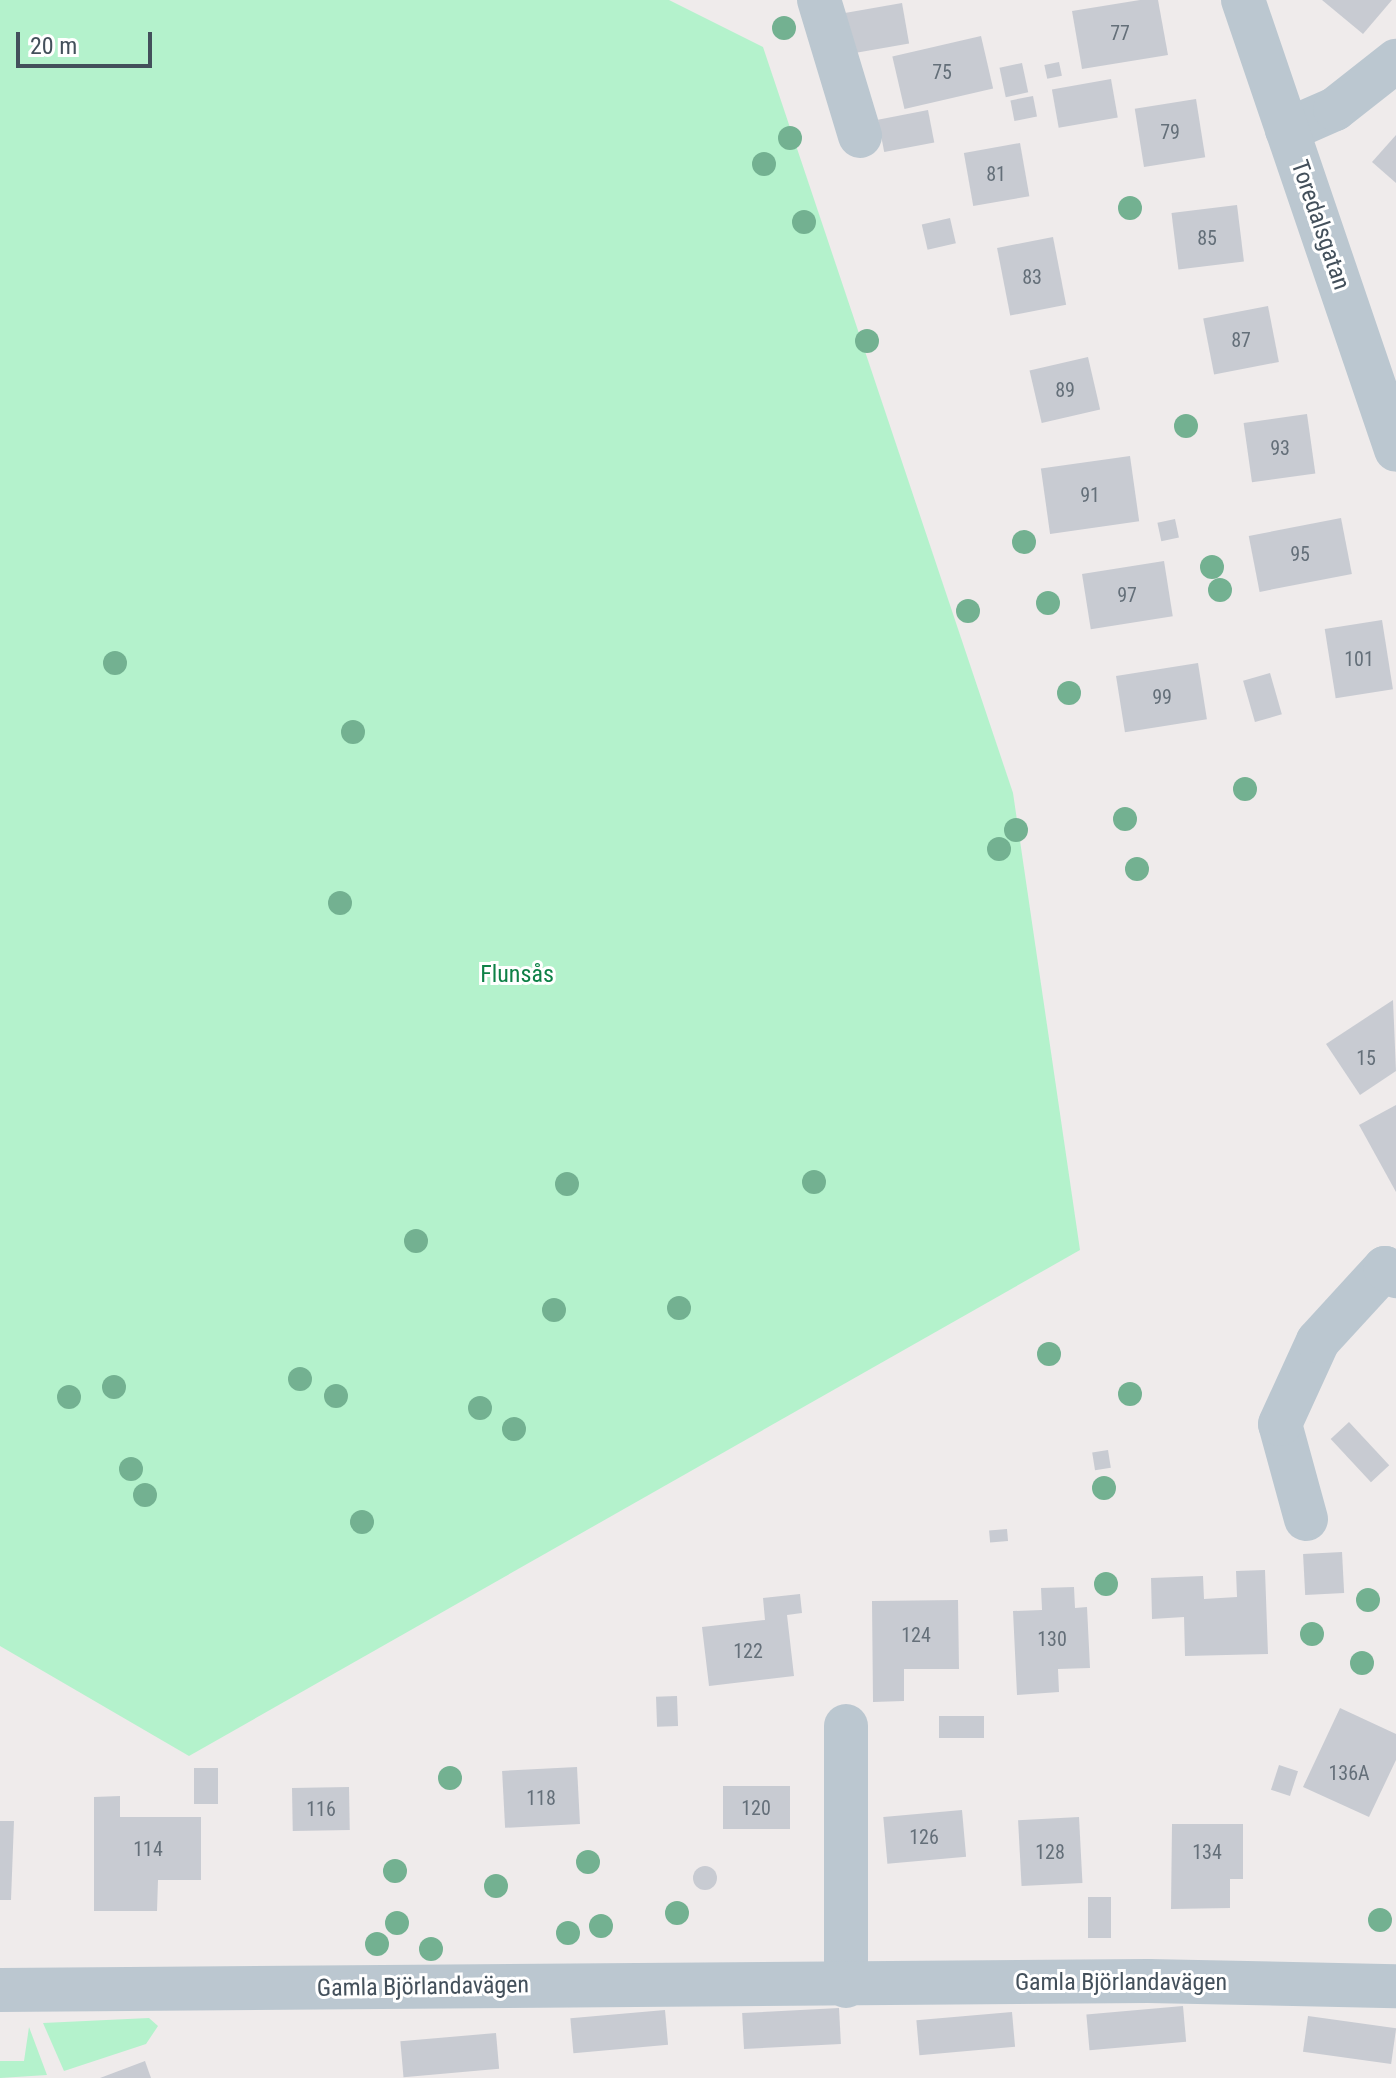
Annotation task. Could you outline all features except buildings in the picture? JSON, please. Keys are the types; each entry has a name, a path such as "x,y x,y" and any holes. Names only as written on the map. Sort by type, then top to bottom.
{"street":[{"path":"819,0 860,136"},
{"name":"Toredalsgatan","path":"1243,0 1396,450"},
{"path":"1287,130 1335,109 1396,61"},
{"path":"1306,1519 1280,1424 1318,1341 1385,1268 1396,1276"},
{"path":"846,1726 846,1986"},
{"name":"Gamla Björlandavägen","path":"0,1990 846,1986 1148,1981 1396,1986"}],"green space":[{"name":"Flunsås","path":"0,0 669,0 763,47 1013,793 1080,1250 189,1756 0,1646"},
{"path":"149,2018 158,2026 146,2044 64,2071 43,2023"},
{"path":"29,2027 47,2075 0,2078 0,2061 24,2061"}]}
